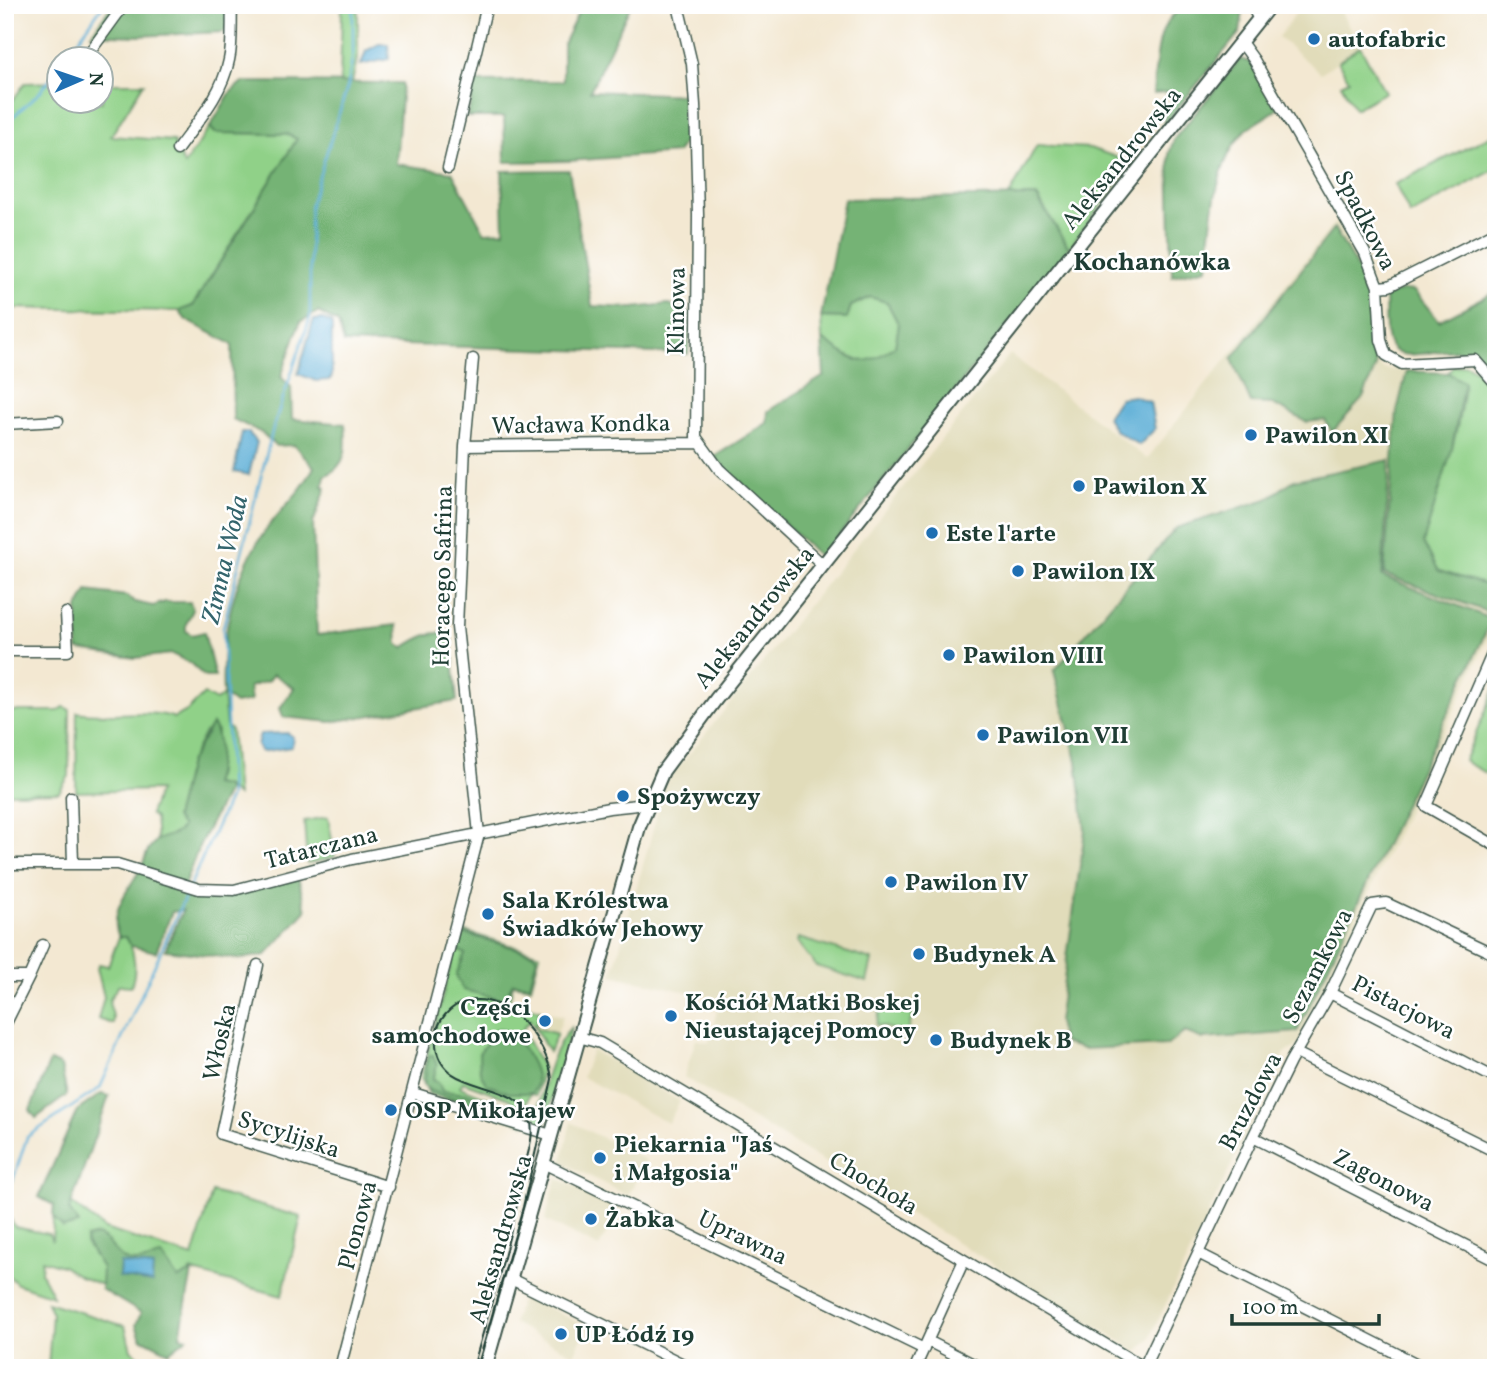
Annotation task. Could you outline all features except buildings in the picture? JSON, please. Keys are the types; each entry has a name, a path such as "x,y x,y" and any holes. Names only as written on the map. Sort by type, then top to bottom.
{"main road":[{"name":"Aleksandrowska","path":"485,1368 647,804 681,744 1270,5"}],"street":[{"path":"94,46 124,5"},
{"path":"177,150 216,95 226,74 230,57 232,5"},
{"path":"448,168 487,5"},
{"name":"Klinowa","path":"678,5 692,64 695,105 698,226 695,422 698,443"},
{"path":"1251,5 1259,19"},
{"name":"Spadkowa","path":"1241,42 1365,253 1378,287 1381,340 1390,359 1402,364 1469,358 1483,367 1496,384"},
{"path":"1378,287 1388,286 1496,232"},
{"name":"Horacego Safrina","path":"473,359 465,446 457,626 479,834"},
{"path":"5,424 58,421"},
{"path":"698,443 719,469 823,565"},
{"name":"Wacława Kondka","path":"465,446 698,443"},
{"path":"5,651 68,650 66,613"},
{"path":"1496,645 1426,806 1496,846"},
{"path":"71,797 73,863"},
{"name":"Tatarczana","path":"5,864 73,863 128,866 199,889 248,888 312,868 609,808 647,804"},
{"name":"Plonowa","path":"340,1368 479,834"},
{"path":"450,840 462,846 471,861"},
{"name":"Sezamkowa","path":"1296,1053 1330,993 1371,905 1379,901 1496,955"},
{"path":"5,1025 43,945"},
{"name":"Włoska","path":"220,1130 258,965"},
{"path":"5,977 29,977"},
{"name":"Pistacjowa","path":"1330,993 1487,1074 1496,1075"},
{"name":"Chochoła","path":"579,1037 600,1043 1145,1367"},
{"name":"Bruzdowa","path":"1145,1367 1253,1137 1296,1053 1496,1152"},
{"path":"413,1093 551,1135"},
{"name":"Sycylijska","path":"220,1130 224,1137 389,1187"},
{"name":"Zagonowa","path":"1253,1137 1496,1261"},
{"name":"Uprawna","path":"544,1163 926,1345 981,1368"},
{"path":"1198,1253 1425,1368"},
{"path":"915,1368 964,1260"},
{"path":"510,1279 691,1368"}],"shaded area":[{"path":"1302,5 1352,5 1341,12 1360,46 1321,73 1278,37"},
{"path":"1336,221 1368,279 1377,363 1383,369 1407,371 1397,411 1496,621 1299,1042 1295,1048 1284,1053 1149,1340 1137,1351 684,1077 696,1039 709,1042 720,999 612,975 666,783 1010,354 1147,459"},
{"name":"Części samochodowe","path":"540,1010 563,1016 557,1034 535,1028"},
{"path":"592,1050 680,1101 668,1123 582,1077"},
{"path":"571,1122 646,1160 628,1196 562,1162"},
{"path":"557,1178 619,1208 599,1247 545,1220"},
{"path":"523,1295 587,1327 574,1355 513,1323"}],"green space":[{"path":"112,5 240,5 224,32 136,36 91,34"},
{"path":"324,5 358,5 358,54 352,83 340,83 342,7"},
{"path":"582,5 631,5 590,91 688,95 689,133 677,153 568,161 505,162 504,117 467,117 476,82 563,81 563,44"},
{"path":"1244,5 1240,32 1163,126 1165,114 1175,96 1169,92 1153,93 1156,58 1167,23 1183,10"},
{"path":"1360,46 1385,92 1355,109 1341,84 1349,80 1338,62"},
{"path":"1240,59 1251,62 1278,108 1243,133 1225,162 1215,197 1207,268 1172,276 1169,154 1174,139"},
{"path":"46,82 46,116 116,116 116,83 144,83 111,136 173,141 184,165 210,127 215,133 287,134 297,139 192,306 179,311 5,308 5,148 10,136 5,136 5,111 25,83"},
{"path":"242,82 402,83 396,164 452,172 484,232 504,231 502,171 569,170 592,306 633,308 668,304 690,313 688,354 344,343 338,323 318,312 300,322 281,377 291,387 292,419 345,424 346,432 346,448 342,461 333,472 325,476 323,486 326,488 313,523 317,635 397,625 398,644 403,648 432,634 451,635 457,701 331,722 283,717 280,708 294,688 273,674 268,681 249,687 251,701 235,704 223,695 227,629 231,607 246,565 268,527 299,491 314,467 294,445 276,446 262,433 233,419 232,344 186,320 179,311 193,306 297,139 287,134 215,133 210,127 230,93"},
{"path":"1496,133 1496,169 1410,215 1395,184"},
{"path":"1037,145 1090,148 1130,162 1129,168 1069,248 1037,196 1009,196"},
{"path":"1036,196 1069,248 821,558 714,457 767,423 768,411 824,376 822,339 850,357 865,361 895,346 899,325 887,302 870,297 851,306 847,318 821,317 844,199"},
{"path":"1334,228 1365,282 1376,366 1363,398 1332,432 1325,420 1307,422 1273,404 1251,403 1232,359"},
{"path":"1403,290 1414,291 1439,321 1496,291 1496,372 1483,358 1468,352 1451,350 1405,355 1395,351 1387,336 1385,297"},
{"path":"870,297 887,302 899,325 895,346 873,359 857,360 822,339 821,317 847,318 851,306"},
{"path":"1466,364 1478,371 1496,399 1496,588 1439,571 1423,543 1462,403 1464,382 1448,373 1453,366"},
{"path":"1407,371 1448,373 1464,382 1452,449 1423,543 1439,571 1496,588 1496,615 1384,574 1397,411"},
{"path":"1390,460 1382,576 1492,619 1297,1032 1203,1039 1185,1032 1167,1045 1083,1049 1063,1043 1058,1022 1085,830 1077,761 1054,671 1176,528 1267,499 1294,480"},
{"path":"87,591 127,596 135,602 153,606 165,602 190,602 193,610 186,624 186,631 192,635 204,632 215,677 205,677 190,663 172,654 135,658 78,650 78,608"},
{"path":"1496,687 1496,779 1464,761"},
{"path":"204,694 216,701 223,695 226,726 231,730 237,796 225,786 213,784 217,773 217,730 205,732 189,763 175,818 183,827 176,835 157,840 155,818 150,814 159,790 76,792 77,712 154,714 174,718 187,711"},
{"path":"64,707 70,710 69,776 59,792 5,793 5,711 58,711"},
{"path":"212,724 217,736 218,753 213,784 225,786 228,790 200,844 182,891 241,890 298,877 306,911 266,955 239,959 165,950 183,910 172,912 156,952 131,946 126,937 119,937 116,928 118,909 150,847 182,827 175,818 189,763"},
{"path":"328,817 335,857 307,864 304,821"},
{"path":"460,930 540,954 531,987 513,984 509,1002 540,1010 535,1028 557,1034 549,1052 530,1020 522,1030 543,1068 536,1095 530,1094 523,1110 509,1099 463,1082 460,1087 509,1106 523,1123 429,1094 421,1078"},
{"path":"463,933 532,953 537,957 530,985 513,983 504,1000 463,990 456,975 465,954 456,949"},
{"path":"119,937 126,937 129,943 134,974 131,986 119,985 110,998 113,1024 98,1019 104,997 97,968 99,964 108,966"},
{"path":"798,938 872,960 867,982 816,966 797,942"},
{"path":"882,1003 914,1011 907,1033 876,1025"},
{"path":"572,1026 544,1128 546,1113 541,1128 533,1126 552,1060"},
{"path":"497,1029 512,1033 531,1062 536,1079 532,1093 509,1093 486,1084 480,1072 479,1053"},
{"path":"433,1055 437,1065 433,1080 439,1083 442,1091 468,1094 511,1111 511,1116 430,1091 424,1085 428,1056"},
{"path":"50,1061 61,1066 67,1095 36,1118 30,1110"},
{"path":"101,1094 109,1096 71,1203 105,1229 193,1257 212,1192 301,1217 282,1296 190,1271 176,1314 42,1260 41,1273 53,1296 17,1284 5,1272 5,1209 15,1227 49,1234 52,1241 54,1205 39,1197 77,1111"},
{"path":"101,1094 109,1096 69,1210 79,1224 63,1228 53,1217 54,1205 39,1197 77,1111"},
{"path":"97,1235 127,1261 145,1261 162,1256 178,1279 192,1272 180,1336 187,1338 169,1352 141,1338 136,1325 141,1313 101,1289 102,1268 86,1243 86,1238"},
{"path":"47,1302 125,1326 131,1350 144,1360 128,1368 48,1368 52,1314"}],"water":[{"path":"379,44 388,44 389,59 361,65 366,51"},
{"path":"322,319 332,323 332,377 329,380 316,381 298,374 314,320"},
{"path":"1134,396 1150,402 1155,429 1139,445 1115,430 1107,417 1120,398"},
{"path":"242,432 248,432 257,442 249,475 234,472"},
{"path":"288,733 293,737 292,747 261,752 257,746 260,734"},
{"path":"120,1263 153,1267 152,1283 119,1277"}],"waterway":[{"path":"74,46 103,5"},
{"name":"Zimna Woda","path":"5,1187 13,1180 27,1137 100,1088 230,796 223,628 273,428 310,318 310,205 348,85 353,53 353,5"},
{"path":"5,124 46,84"}],"tram line":[{"path":"473,1368 508,1243 532,1131 530,1119 522,1106 495,1090 464,1080 450,1072 441,1061 436,1041 443,1018 461,1003 483,1000 497,1004 524,1023 543,1050 552,1079 523,1207 477,1368"}],"place":[{"name":"autofabric","path":"1314,39"},
{"name":"Pawilon XI","path":"1251,435"},
{"name":"Pawilon X","path":"1079,486"},
{"name":"Este l'arte","path":"932,533"},
{"name":"Pawilon IX","path":"1018,571"},
{"name":"Pawilon VIII","path":"949,655"},
{"name":"Pawilon VII","path":"983,735"},
{"name":"Spożywczy","path":"623,796"},
{"name":"Pawilon IV","path":"891,882"},
{"name":"Sala Królestwa Świadków Jehowy","path":"488,914"},
{"name":"Budynek A","path":"919,954"},
{"name":"Kościół Matki Boskej Nieustającej Pomocy","path":"671,1016"},
{"name":"Części samochodowe","path":"545,1021"},
{"name":"Budynek B","path":"936,1040"},
{"name":"OSP Mikołajew","path":"391,1110"},
{"name":"Piekarnia \"Jaś i Małgosia\"","path":"600,1158"},
{"name":"Żabka","path":"591,1219"},
{"name":"UP Łódź 19","path":"561,1334"}],"district":[{"name":"Kochanówka","path":"1152,261"}]}
